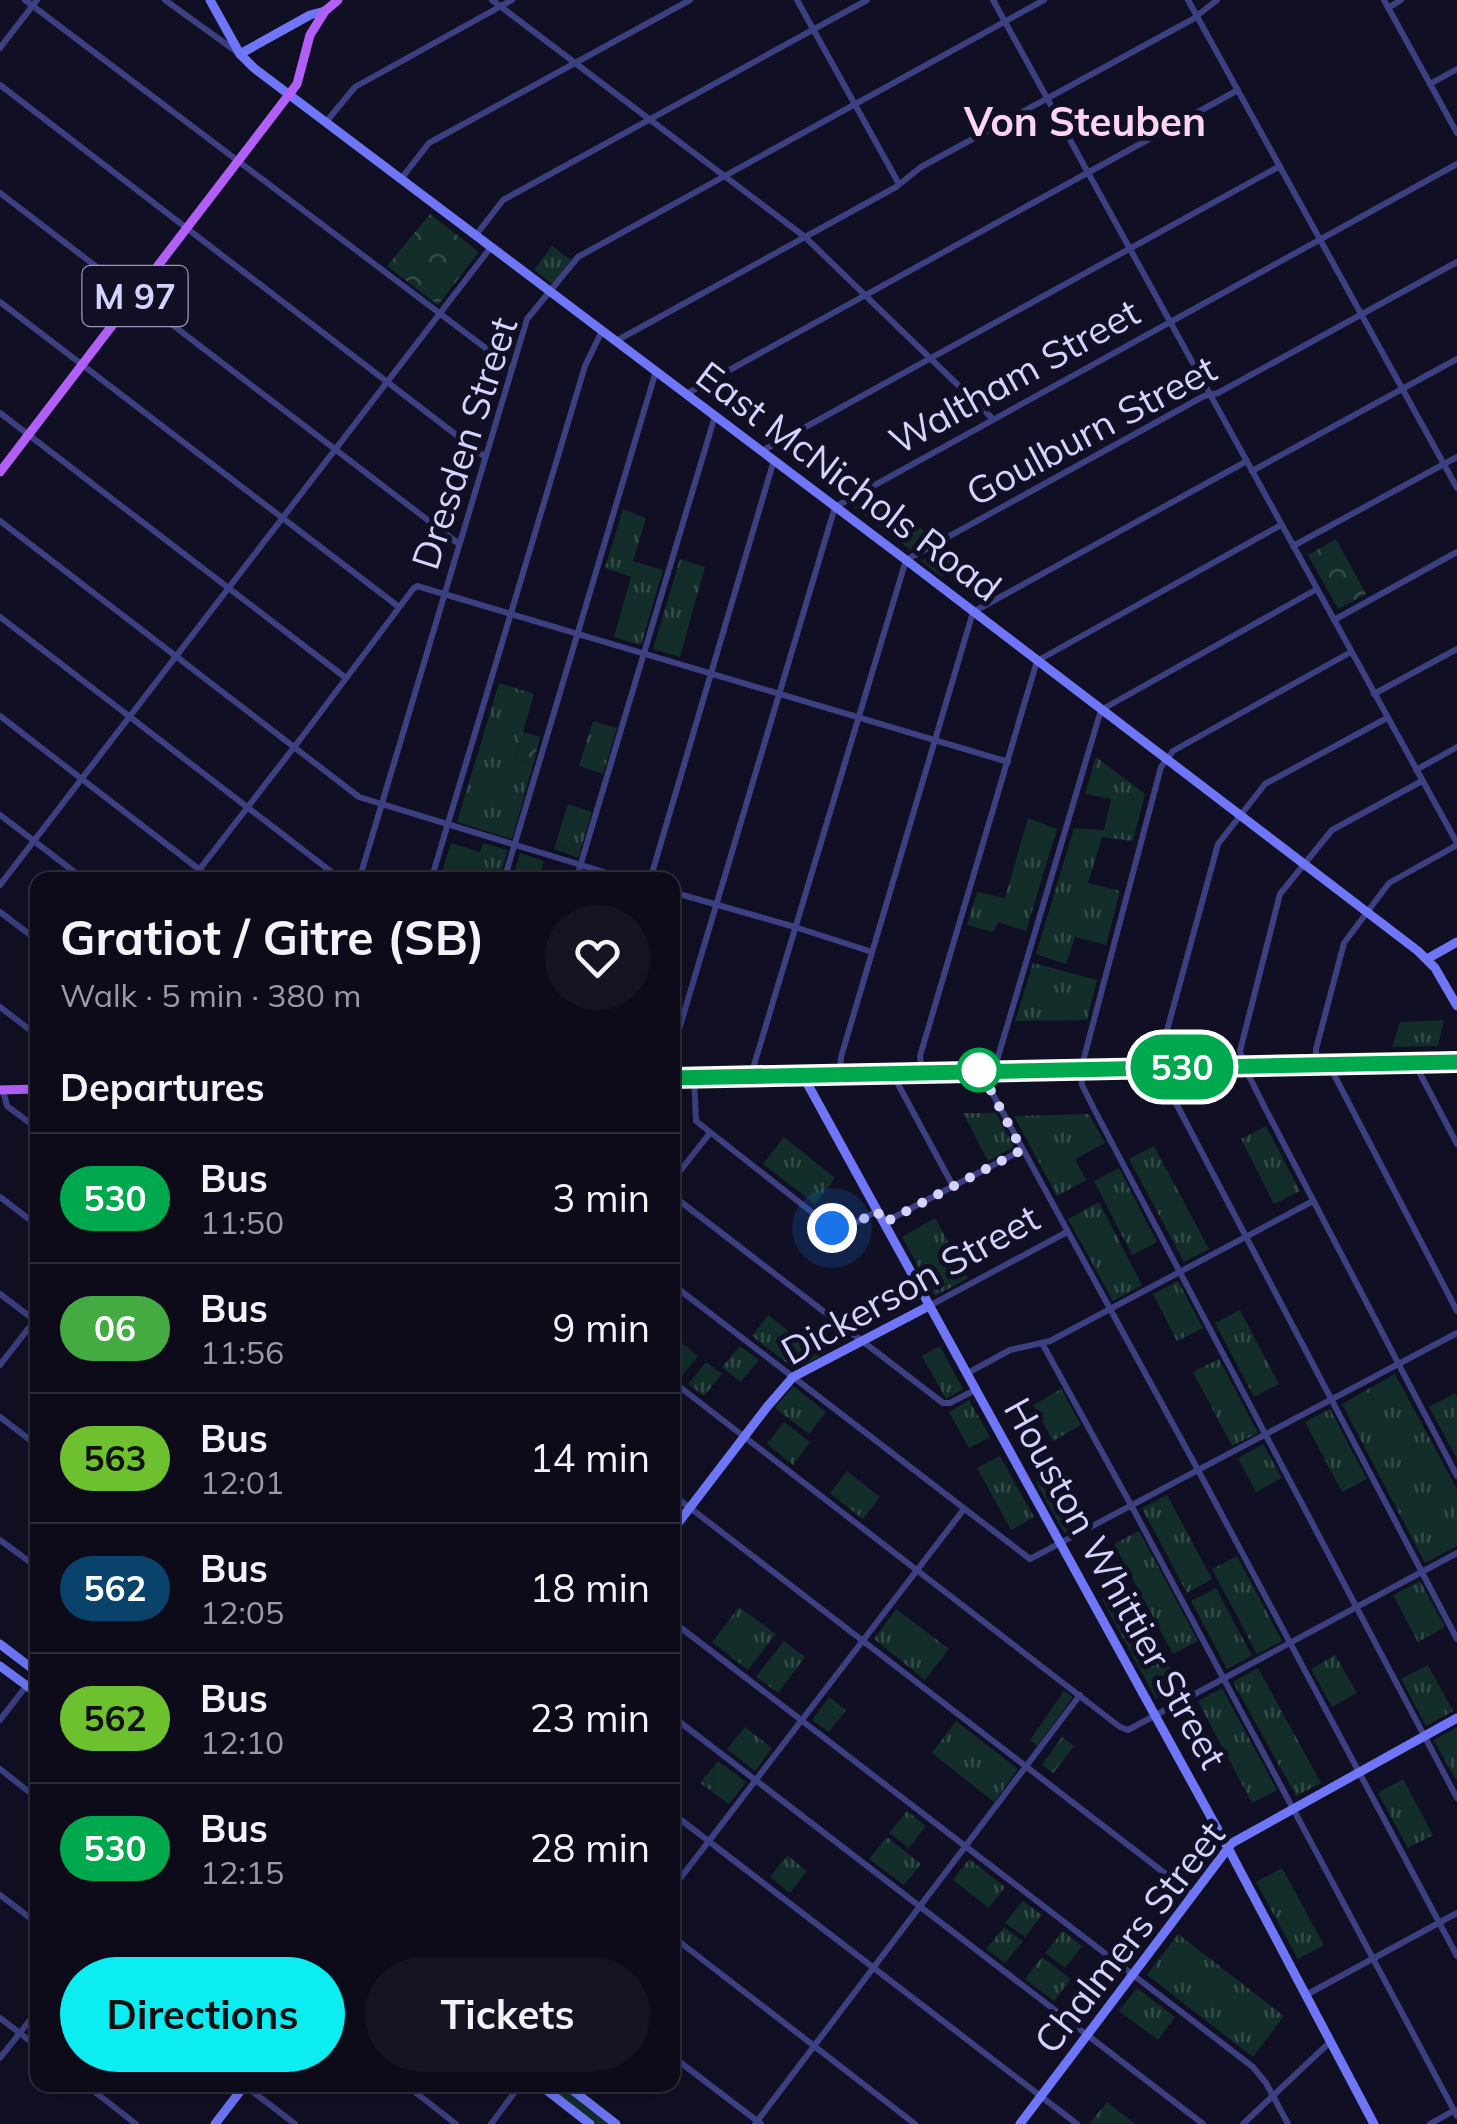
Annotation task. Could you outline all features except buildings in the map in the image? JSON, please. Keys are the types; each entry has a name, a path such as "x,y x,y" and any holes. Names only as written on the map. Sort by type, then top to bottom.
{"main road":[{"name":"M 97","path":"0,472 290,94 300,79 307,42 325,11 338,0"},
{"path":"680,1078 1457,1062"},
{"path":"2,1090 30,1089"}],"street":[{"path":"165,0 240,54 310,15 325,11"},
{"name":"East McNichols Road","path":"210,0 240,54 254,68 1367,912 1436,968 1457,1006"},
{"path":"492,0 804,237 993,419"},
{"path":"326,122 355,87 512,0"},
{"path":"401,179 429,144 690,0"},
{"path":"797,0 899,184"},
{"path":"476,235 504,200 868,0"},
{"path":"993,0 1457,844 1394,879 1344,943 1316,1049 1316,1064"},
{"name":"Dresden Street","path":"361,872 527,319 578,257 1044,0"},
{"path":"1188,0 1457,488"},
{"path":"616,341 1193,18 1217,0"},
{"path":"1401,0 1386,4 1457,133"},
{"path":"0,48 31,2 512,368"},
{"path":"1430,84 1457,70"},
{"path":"0,85 485,456"},
{"path":"686,394 1238,90"},
{"name":"Waltham Street","path":"835,507 1457,164"},
{"path":"762,452 1280,166"},
{"path":"0,193 459,544"},
{"path":"0,885 491,246"},
{"name":"Goulburn Street","path":"906,560 1457,262"},
{"path":"0,302 399,607"},
{"path":"433,872 585,366 602,331"},
{"path":"1252,471 1457,359"},
{"path":"506,872 656,371"},
{"path":"0,413 346,678"},
{"path":"578,872 715,416"},
{"path":"1293,546 1457,456"},
{"path":"652,872 774,460"},
{"path":"840,1073 841,1057 973,612 1247,461"},
{"path":"680,1026 835,507"},
{"path":"0,521 359,797 606,872"},
{"path":"922,1071 920,1056 1038,661 1281,525"},
{"path":"1334,620 1457,552"},
{"path":"751,1075 906,560"},
{"path":"199,870 417,586 1008,762"},
{"path":"1317,589 1101,710 989,1087 1457,1956"},
{"path":"0,617 332,872"},
{"path":"1374,694 1457,649"},
{"path":"1352,652 1173,751 1166,759 1081,1068 1082,1085 1457,1798"},
{"path":"0,716 202,872"},
{"path":"1387,718 1264,784 1215,850 1158,1067 1457,1638"},
{"path":"1416,770 1457,747"},
{"path":"1422,781 1332,830 1280,894 1240,1051 1312,1202 1457,1476"},
{"path":"0,814 75,872"},
{"path":"680,894 872,952"},
{"path":"0,912 30,935"},
{"path":"1427,959 1457,942"},
{"path":"0,1007 30,1030"},
{"path":"1414,1063 1457,1144"},
{"path":"1328,1064 1457,1311"},
{"path":"891,1072 954,1186"},
{"name":"Houston Whittier Street","path":"802,1074 1228,1848 1374,2124"},
{"path":"694,1077 696,1121 832,1228 844,1230 877,1211"},
{"path":"2,1090 7,1106 30,1124"},
{"path":"680,1171 710,1133"},
{"path":"884,1223 1022,1150"},
{"path":"0,1197 30,1220"},
{"path":"680,1201 943,1403 975,1390"},
{"path":"966,1374 1010,1350 1042,1343 1312,1202"},
{"name":"Dickerson Street","path":"680,1521 794,1377 1068,1232"},
{"path":"680,1290 1028,1558 1457,1334"},
{"path":"0,1294 30,1316"},
{"path":"0,1364 30,1327"},
{"path":"1042,1343 1456,2112 1430,2124"},
{"path":"680,1387 1124,1729 1132,1729 1457,1553"},
{"path":"0,1417 30,1440"},
{"path":"680,1500 1193,1895"},
{"path":"680,1879 964,1508"},
{"path":"0,1540 30,1562"},
{"path":"680,1627 1253,2067 1288,2124"},
{"path":"0,1644 30,1667"},
{"path":"0,1666 30,1689"},
{"path":"0,1720 30,1681"},
{"path":"680,2062 758,2123 1080,1696"},
{"name":"Chalmers Street","path":"1020,2124 1234,1841 1457,1718"},
{"path":"680,1722 1203,2124"},
{"path":"0,1769 30,1792"},
{"path":"680,1818 1077,2124"},
{"path":"0,1895 30,1918"},
{"path":"1306,1995 1457,1913"},
{"path":"680,1942 915,2124"},
{"path":"0,2018 30,2041"},
{"path":"0,2058 30,2020"},
{"path":"1243,2124 1330,2042"},
{"path":"95,2092 136,2124"},
{"path":"215,2124 240,2092"},
{"path":"254,2092 295,2124"},
{"path":"415,2092 456,2124"},
{"path":"491,2124 515,2092"},
{"path":"549,2092 590,2124"},
{"path":"575,2092 616,2124"}],"green space":[{"path":"430,214 479,252 438,305 387,266"},
{"path":"552,246 571,260 551,283 534,270"},
{"path":"877,494 934,538 911,550 853,507"},
{"path":"623,509 646,518 633,561 663,570 641,645 614,637 631,577 605,568"},
{"path":"1336,539 1366,594 1338,609 1308,555"},
{"path":"945,547 966,563 942,577 921,561"},
{"path":"680,559 705,567 680,657 653,649"},
{"path":"499,683 534,694 515,759 533,765 512,839 457,822"},
{"path":"593,721 617,728 603,774 579,766"},
{"path":"523,732 540,737 533,765 515,759"},
{"path":"1096,757 1145,794 1133,841 1102,837 1088,883 1120,891 1106,945 1075,937 1066,964 1036,954 1074,828 1104,830 1111,799 1085,794"},
{"path":"568,804 592,812 578,858 554,849"},
{"path":"1028,818 1057,829 1026,931 998,922 993,932 967,925 977,892 1005,898"},
{"path":"451,843 480,852 483,843 508,850 501,872 442,872"},
{"path":"520,853 544,861 541,872 514,872"},
{"path":"1033,963 1097,980 1087,1020 1015,1021"},
{"path":"1444,1020 1438,1046 1392,1047 1400,1022"},
{"path":"963,1113 996,1113 1014,1147 988,1161"},
{"path":"1089,1114 1105,1143 1075,1159 1086,1180 1057,1196 1014,1116"},
{"path":"1266,1126 1300,1191 1274,1204 1241,1139"},
{"path":"784,1137 835,1178 815,1204 763,1164"},
{"path":"1154,1146 1209,1249 1184,1262 1129,1159"},
{"path":"1119,1168 1157,1242 1132,1255 1094,1181"},
{"path":"1099,1202 1142,1285 1113,1301 1068,1219"},
{"path":"935,1218 968,1278 935,1296 902,1237"},
{"path":"1178,1281 1203,1328 1177,1341 1153,1294"},
{"path":"1240,1310 1279,1384 1254,1397 1215,1323"},
{"path":"768,1315 821,1356 795,1369 752,1336"},
{"path":"680,1341 698,1356 680,1378"},
{"path":"740,1346 759,1360 741,1382 722,1367"},
{"path":"940,1346 963,1389 946,1399 922,1356"},
{"path":"1219,1359 1258,1433 1232,1446 1193,1372"},
{"path":"706,1362 722,1374 704,1396 688,1384"},
{"path":"1395,1374 1457,1489 1457,1546 1425,1563 1342,1404"},
{"path":"793,1386 826,1412 809,1434 775,1408"},
{"path":"1061,1389 1081,1425 1053,1441 1033,1405"},
{"path":"1455,1393 1457,1396 1457,1459 1429,1407"},
{"path":"969,1400 990,1437 969,1448 949,1412"},
{"path":"1330,1409 1367,1479 1342,1492 1305,1422"},
{"path":"784,1422 810,1442 793,1465 767,1444"},
{"path":"1263,1444 1282,1478 1256,1492 1238,1458"},
{"path":"1000,1456 1034,1517 1011,1530 977,1468"},
{"path":"1061,1468 1090,1519 1064,1533 1036,1482"},
{"path":"847,1471 880,1497 863,1519 830,1493"},
{"path":"1167,1495 1212,1579 1187,1593 1142,1508"},
{"path":"1139,1531 1198,1641 1173,1654 1114,1544"},
{"path":"1237,1556 1282,1641 1257,1654 1212,1569"},
{"path":"1420,1581 1445,1627 1418,1642 1393,1595"},
{"path":"1126,1586 1180,1686 1156,1699 1102,1599"},
{"path":"1216,1588 1252,1656 1227,1669 1191,1601"},
{"path":"739,1607 776,1634 748,1670 712,1642"},
{"path":"896,1609 949,1649 925,1680 874,1639"},
{"path":"784,1641 805,1657 778,1693 756,1677"},
{"path":"1335,1655 1357,1693 1332,1707 1311,1669"},
{"path":"1428,1665 1453,1711 1426,1726 1401,1679"},
{"path":"1258,1668 1321,1783 1296,1796 1233,1682"},
{"path":"1222,1688 1277,1790 1252,1803 1198,1701"},
{"path":"1064,1691 1073,1697 1037,1746 1030,1740"},
{"path":"829,1697 846,1710 829,1732 812,1720"},
{"path":"956,1721 1018,1769 994,1802 932,1753"},
{"path":"745,1727 772,1748 755,1771 727,1749"},
{"path":"1457,1727 1457,1782 1434,1740"},
{"path":"1062,1737 1074,1746 1053,1773 1042,1765"},
{"path":"718,1761 746,1782 729,1804 700,1783"},
{"path":"1403,1779 1433,1835 1408,1848 1378,1793"},
{"path":"907,1811 926,1826 909,1848 889,1833"},
{"path":"887,1837 921,1864 904,1885 869,1859"},
{"path":"787,1855 807,1871 790,1893 770,1877"},
{"path":"969,1859 1005,1887 989,1908 953,1880"},
{"path":"1282,1868 1324,1945 1298,1959 1256,1882"},
{"path":"1023,1901 1042,1915 1025,1937 1005,1923"},
{"path":"1004,1927 1023,1941 1005,1963 986,1949"},
{"path":"1063,1931 1082,1946 1065,1968 1045,1953"},
{"path":"1178,1934 1284,2016 1253,2057 1147,1975"},
{"path":"1042,1957 1071,1979 1054,2001 1025,1979"},
{"path":"1137,1988 1175,2017 1158,2040 1119,2011"},
{"path":"555,2092 570,2092 611,2124 596,2124"},
{"path":"1107,2102 1135,2124 1089,2124"}],"bus line":[{"name":"530","path":"680,1078 1457,1062"}],"district":[{"name":"Von Steuben","path":"1085,121"}],"route":[{"path":"832,1228 844,1230 877,1211 884,1223 1022,1150 989,1087 993,1070 979,1070"}]}
